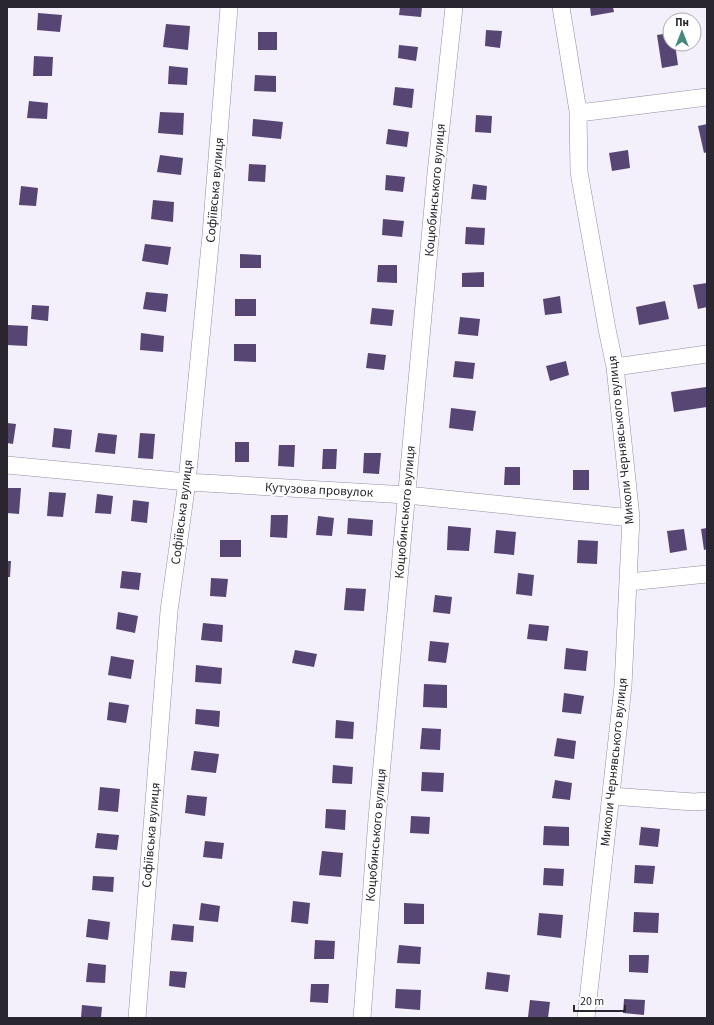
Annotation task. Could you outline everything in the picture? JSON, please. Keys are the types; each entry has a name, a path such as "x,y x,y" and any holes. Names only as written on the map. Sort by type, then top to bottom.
{"street":[{"name":"Софіївська вулиця","path":"137,1018 169,611 187,482 211,235 229,7"},
{"name":"Коцюбинського вулиця","path":"362,1018 377,819 436,173 454,7"},
{"name":"Миколи Чернявського вулиця","path":"561,7 578,111 580,172 615,367 631,518 623,686 586,1018"},
{"path":"578,111 587,112 707,96"},
{"path":"615,367 707,354"},
{"name":"Кутузова провулок","path":"7,465 187,482 407,495 631,518"},
{"path":"629,582 707,574"},
{"path":"611,796 694,802 707,801"}],"building":[{"path":"400,7 422,7 421,17 399,15"},
{"path":"590,7 613,7 614,12 591,16"},
{"path":"38,13 62,15 60,32 37,30"},
{"path":"166,24 190,26 188,50 163,47"},
{"path":"486,30 502,31 500,48 485,46"},
{"path":"258,32 277,32 277,50 258,50"},
{"path":"662,34 662,52 676,52 678,65 662,68 657,35"},
{"path":"399,45 418,47 416,61 398,58"},
{"path":"34,56 53,57 52,76 33,76"},
{"path":"169,66 188,68 187,85 168,84"},
{"path":"255,75 276,76 276,92 254,91"},
{"path":"395,87 414,89 412,108 393,105"},
{"path":"29,101 48,103 47,119 27,118"},
{"path":"160,112 184,113 183,135 158,133"},
{"path":"476,115 492,116 491,133 475,132"},
{"path":"253,119 283,122 281,139 252,136"},
{"path":"707,124 707,152 704,153 698,126"},
{"path":"388,129 409,132 407,147 386,144"},
{"path":"628,150 630,168 612,171 609,153"},
{"path":"160,155 183,158 181,175 157,172"},
{"path":"249,164 266,165 265,182 248,181"},
{"path":"386,175 405,177 403,192 385,190"},
{"path":"473,184 487,186 486,200 471,199"},
{"path":"21,186 38,188 36,206 19,205"},
{"path":"153,200 174,202 173,222 151,219"},
{"path":"383,219 404,221 402,237 382,235"},
{"path":"466,227 485,228 484,245 465,244"},
{"path":"145,244 171,247 168,265 142,261"},
{"path":"240,254 261,255 261,268 240,268"},
{"path":"378,265 397,265 397,283 377,282"},
{"path":"484,272 484,287 462,287 462,273"},
{"path":"707,283 707,307 698,309 693,285"},
{"path":"146,292 168,294 166,312 143,309"},
{"path":"560,296 562,313 545,315 543,299"},
{"path":"235,299 256,299 256,316 235,316"},
{"path":"665,301 669,319 639,325 636,307"},
{"path":"32,305 49,306 48,321 31,319"},
{"path":"372,308 394,310 392,326 370,324"},
{"path":"460,317 480,319 478,336 458,334"},
{"path":"8,325 28,326 27,346 7,345"},
{"path":"141,333 164,336 163,352 140,350"},
{"path":"234,344 256,344 256,362 234,361"},
{"path":"368,353 386,355 384,370 366,368"},
{"path":"455,361 475,363 473,379 453,377"},
{"path":"566,361 569,375 550,381 546,366"},
{"path":"706,387 707,407 674,412 671,392"},
{"path":"451,408 476,411 473,431 449,428"},
{"path":"7,423 16,424 13,444 7,443"},
{"path":"54,428 72,430 70,449 52,447"},
{"path":"98,433 117,435 115,454 95,452"},
{"path":"140,433 155,434 153,459 138,458"},
{"path":"235,442 249,442 249,462 235,462"},
{"path":"279,445 295,445 294,467 278,466"},
{"path":"323,449 337,449 336,469 322,469"},
{"path":"364,453 381,453 379,474 363,473"},
{"path":"505,467 520,467 520,485 504,485"},
{"path":"573,470 589,470 589,490 573,490"},
{"path":"7,488 21,488 19,514 7,513"},
{"path":"49,492 66,493 63,517 47,516"},
{"path":"97,494 113,496 111,514 95,513"},
{"path":"133,500 149,502 147,523 131,521"},
{"path":"271,515 288,515 287,538 270,537"},
{"path":"318,516 334,518 332,536 316,535"},
{"path":"348,518 373,520 372,536 347,534"},
{"path":"448,526 471,528 469,551 447,550"},
{"path":"707,528 707,549 704,550 701,529"},
{"path":"684,529 687,550 670,553 667,531"},
{"path":"496,530 516,532 514,555 494,553"},
{"path":"220,540 241,540 241,557 220,557"},
{"path":"578,540 598,541 597,564 577,563"},
{"path":"7,561 11,561 10,577 7,577"},
{"path":"122,571 141,573 139,590 120,588"},
{"path":"518,573 534,575 532,596 516,594"},
{"path":"211,578 228,579 226,597 210,596"},
{"path":"346,588 366,589 364,611 344,610"},
{"path":"435,595 452,597 450,614 433,612"},
{"path":"118,612 138,616 135,633 116,629"},
{"path":"203,623 223,625 222,642 201,640"},
{"path":"529,624 549,626 547,641 527,639"},
{"path":"430,641 449,643 446,663 428,661"},
{"path":"566,648 588,651 586,671 564,669"},
{"path":"295,650 317,654 314,667 292,663"},
{"path":"111,656 134,660 131,679 108,675"},
{"path":"196,665 222,668 221,684 195,682"},
{"path":"424,684 447,685 447,708 423,707"},
{"path":"564,693 584,696 581,714 562,712"},
{"path":"109,702 129,705 126,723 107,720"},
{"path":"196,709 220,711 219,727 195,724"},
{"path":"336,720 354,722 353,739 335,738"},
{"path":"422,728 441,729 440,750 420,749"},
{"path":"557,738 576,741 574,759 554,756"},
{"path":"194,751 219,754 216,773 191,770"},
{"path":"333,765 353,767 352,784 332,783"},
{"path":"422,772 444,773 443,792 421,791"},
{"path":"555,780 572,783 570,800 552,798"},
{"path":"100,787 120,789 118,812 98,810"},
{"path":"187,795 207,797 205,816 185,813"},
{"path":"326,809 346,810 345,830 325,828"},
{"path":"411,816 430,817 429,834 410,833"},
{"path":"544,826 569,827 569,846 543,845"},
{"path":"641,827 660,829 658,847 639,845"},
{"path":"97,833 119,835 117,850 95,848"},
{"path":"205,841 224,843 222,859 203,857"},
{"path":"322,851 343,853 341,877 319,875"},
{"path":"635,865 655,866 653,884 634,883"},
{"path":"544,868 564,869 563,886 543,885"},
{"path":"93,876 114,877 113,892 92,890"},
{"path":"293,901 310,903 308,924 291,922"},
{"path":"201,903 220,906 218,922 199,920"},
{"path":"404,903 424,904 424,924 404,924"},
{"path":"634,912 659,913 658,933 633,932"},
{"path":"539,913 563,915 561,938 537,935"},
{"path":"88,919 110,922 108,940 86,937"},
{"path":"173,924 194,926 193,942 171,940"},
{"path":"315,940 335,941 334,959 314,959"},
{"path":"399,945 421,947 420,964 397,963"},
{"path":"629,955 649,955 648,973 629,972"},
{"path":"88,963 106,965 105,983 86,982"},
{"path":"170,971 187,972 185,988 169,986"},
{"path":"487,972 510,975 508,992 485,989"},
{"path":"311,984 329,984 328,1003 310,1002"},
{"path":"396,989 421,990 420,1010 395,1008"},
{"path":"624,999 645,1000 644,1015 623,1013"},
{"path":"530,1000 550,1002 548,1018 528,1017"},
{"path":"82,1005 102,1007 101,1018 81,1018"}]}
